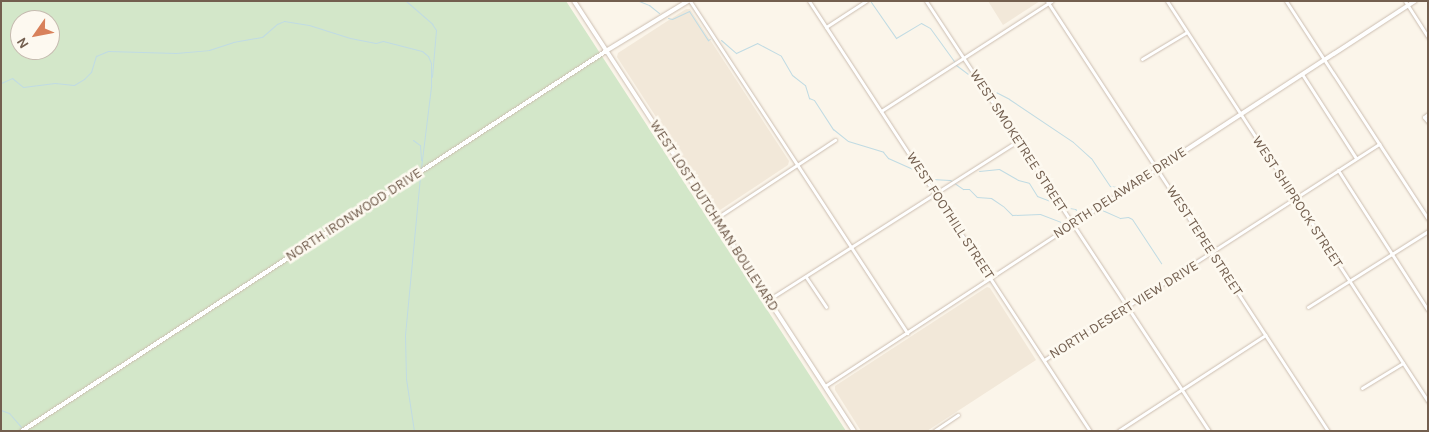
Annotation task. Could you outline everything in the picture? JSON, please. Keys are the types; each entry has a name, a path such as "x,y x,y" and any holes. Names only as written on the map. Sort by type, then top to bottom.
{"street":[{"name":"WEST LOST DUTCHMAN BOULEVARD","path":"574,1 854,431"},
{"name":"NORTH IRONWOOD DRIVE","path":"22,431 606,51 689,1"},
{"path":"689,1 907,334"},
{"name":"WEST FOOTHILL STREET","path":"809,1 1090,431"},
{"path":"826,27 866,1"},
{"name":"WEST SMOKETREE STREET","path":"926,1 1209,431"},
{"name":"WEST SHIPROCK STREET","path":"1167,1 1428,402"},
{"path":"1286,1 1428,219"},
{"path":"1405,1 1428,36"},
{"name":"NORTH DELAWARE DRIVE","path":"825,386 1414,1"},
{"path":"881,111 1049,2"},
{"name":"WEST TEPEE STREET","path":"1049,2 1328,431"},
{"path":"1142,60 1186,32"},
{"path":"1302,74 1356,158"},
{"path":"1426,116 1428,122"},
{"path":"715,218 835,140"},
{"path":"768,300 852,249 935,193 1018,141"},
{"name":"NORTH DESERT VIEW DRIVE","path":"1044,360 1379,144"},
{"path":"1338,170 1428,310"},
{"path":"1308,307 1428,231"},
{"path":"806,277 826,307"},
{"path":"1118,431 1265,335"},
{"path":"1362,388 1403,363"},
{"path":"934,431 958,415"}],"shaded area":[{"path":"988,1 1040,1 1003,25"},
{"path":"686,9 690,9 789,161 788,165 720,210 716,209 617,57 618,53"},
{"path":"987,287 990,288 1036,360 927,431 861,431 835,390 835,386"}],"green space":[{"path":"1,1 566,1 846,431 1,431"}],"waterway":[{"path":"406,1 432,24 436,30 432,77"},
{"path":"639,1 649,5 659,13"},
{"path":"871,2 896,38 921,23 930,28 954,61"},
{"path":"668,18 672,19 689,11 708,40 710,39"},
{"path":"1,83 12,78 23,87 55,83 74,85 91,72 96,56 108,51 176,53 209,50 233,42 262,37 277,24 284,21 309,25 350,38 376,43 383,41 422,51 428,56 431,63 431,86"},
{"path":"721,40 736,53 757,43 781,56 792,75 805,85 809,98 814,100 833,129 848,141 883,152 888,158 920,172"},
{"path":"956,65 977,81"},
{"path":"421,168 431,86"},
{"path":"984,86 1009,99 1073,142 1091,158 1110,186 1122,188"},
{"path":"413,140 420,145 421,160"},
{"path":"979,171 999,169 1018,180 1029,183 1037,196 1058,204"},
{"path":"414,431 406,379 405,335 420,175"},
{"path":"925,176 931,179 950,180 963,189 969,189 977,197 991,198 1012,215 1040,214 1061,222"},
{"path":"1063,207 1087,213"},
{"path":"1094,212 1102,210 1120,218 1128,217 1132,219 1161,263"},
{"path":"1,410 9,413 22,428"}]}
